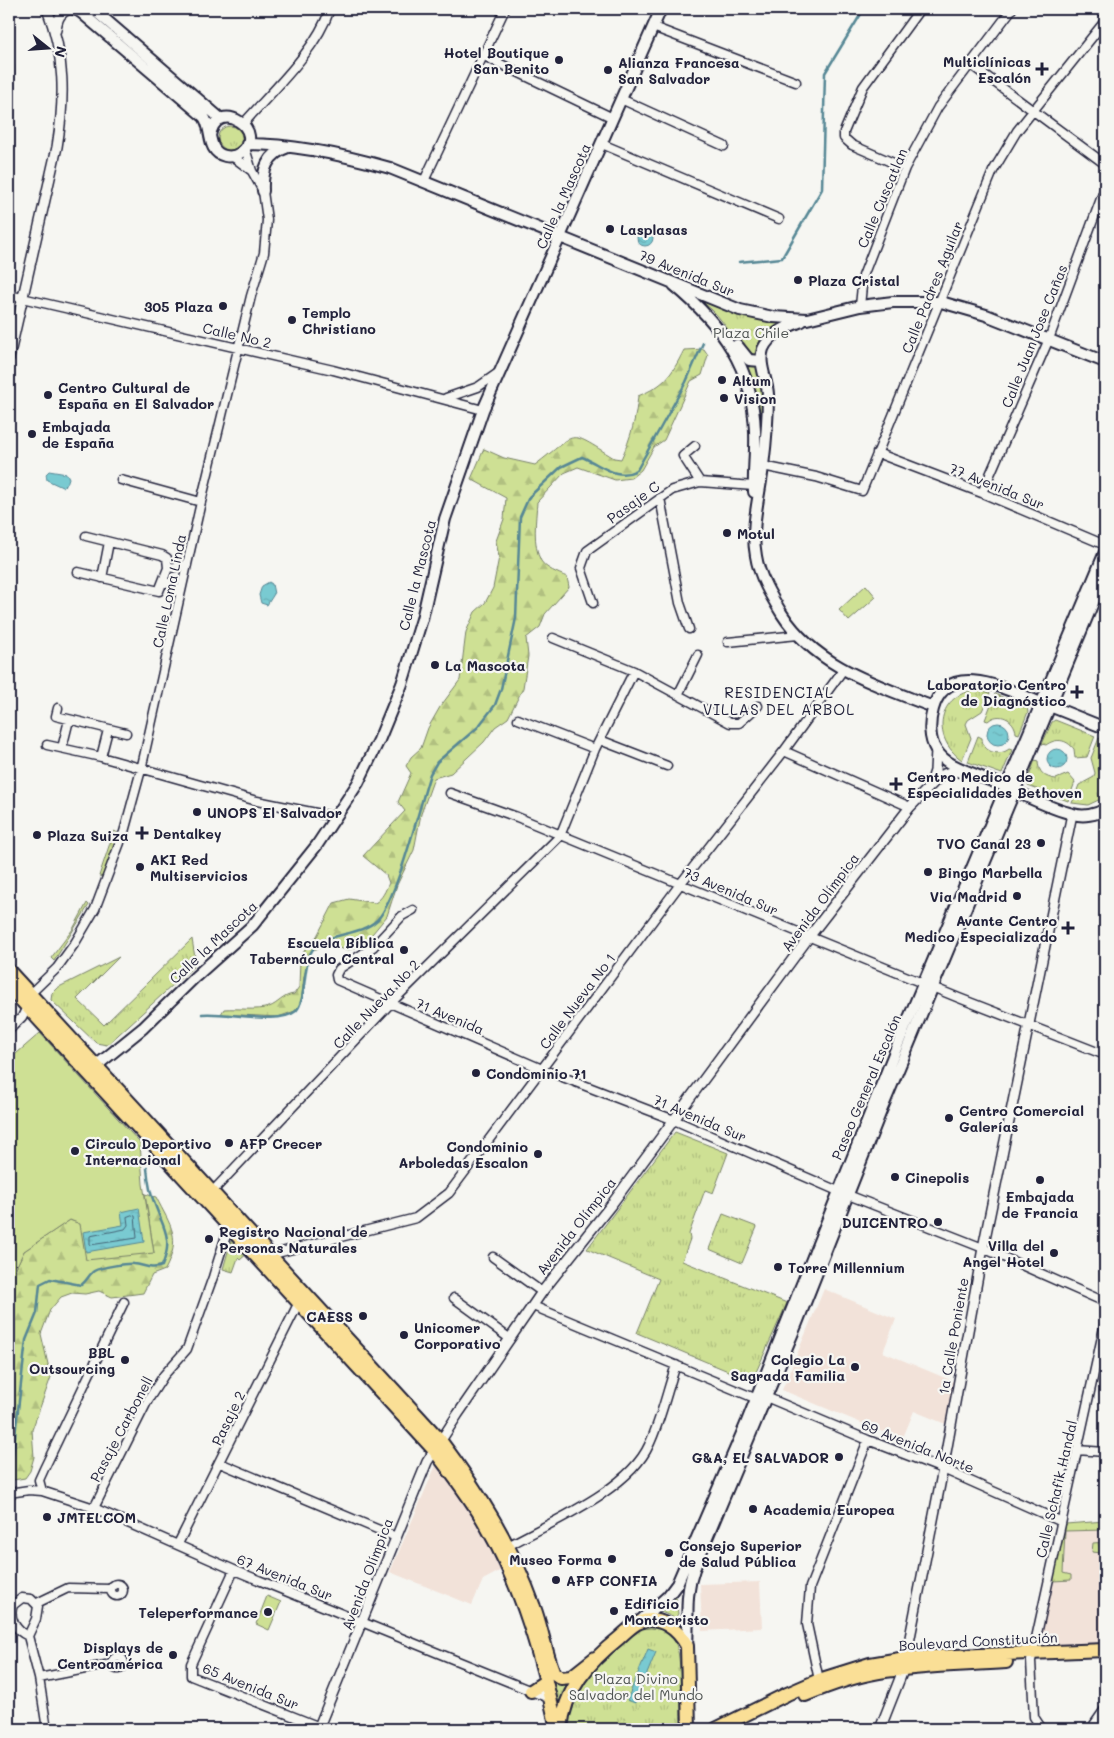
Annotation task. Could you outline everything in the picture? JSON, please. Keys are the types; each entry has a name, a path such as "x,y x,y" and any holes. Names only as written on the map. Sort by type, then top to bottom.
{"highway":[{"path":"9,971 229,1226 299,1302 437,1445 496,1543 528,1622 546,1680 557,1729"},
{"path":"9,986 27,1007 92,1069 212,1192 480,1496 508,1546 534,1608 554,1672 560,1678 571,1677 639,1622 661,1622 681,1634 687,1646 689,1729"},
{"name":"Boulevard Constitución","path":"716,1729 755,1708 819,1680 870,1664 1032,1657 1105,1650"},
{"name":"Boulevard Constitución","path":"1032,1657 1105,1658"},
{"path":"562,1729 567,1701 595,1658"},
{"name":"Boulevard Constitución","path":"733,1729 785,1703 821,1689 905,1663"},
{"path":"531,1691 546,1680"}],"main road":[{"path":"93,9 221,119"},
{"name":"Calle la Mascota","path":"92,1069 143,1028 195,976 253,925 286,886 336,817 367,765 402,684 422,619 445,519 483,410 661,9"},
{"path":"80,11 204,117 208,123 210,136 216,151 223,156 232,156 246,146 245,126 232,118 221,119 213,126 210,136"},
{"name":"79 Avenida Sur","path":"245,126 265,143"},
{"name":"79 Avenida Sur","path":"246,146 265,143 360,159 424,181 740,310 773,317 807,319 860,306 893,302 941,302 986,314 1105,362"},
{"path":"263,191 263,174 268,161 275,153 288,146"},
{"path":"667,279 719,321 749,360 761,361"},
{"path":"698,304 723,334 736,354 747,379 755,430 754,543 760,571 782,614 798,635 826,659 843,670 933,707"},
{"path":"755,508 763,466 768,394 761,361 764,349 775,334 790,325 807,319"},
{"name":"Paseo General Escalón","path":"639,1622 668,1596 677,1584 810,1292 842,1192 1045,705 1105,552"},
{"name":"Paseo General Escalón","path":"1045,705 1105,574"},
{"path":"1105,728 993,685 970,680 954,684 941,694 933,707 931,736 936,750 953,765 974,774 1072,814 1086,816 1105,809"},
{"name":"Paseo General Escalón","path":"687,1646 688,1587 761,1398"}],"street":[{"path":"9,358 24,299 63,113 62,61 47,9"},
{"path":"56,36 57,21 62,12 71,9 80,11"},
{"path":"245,126 311,46 322,30 330,9"},
{"path":"424,181 505,9"},
{"path":"905,168 852,145 844,138 844,132 863,87 920,9"},
{"name":"Calle Cuscatlan","path":"860,306 863,276 905,168 938,107 1012,9"},
{"path":"1100,9 1105,14"},
{"name":"Calle Padres Aguilar","path":"763,466 816,477 862,491 994,171 1017,131 1105,21"},
{"path":"653,27 796,82"},
{"path":"484,56 613,118"},
{"path":"970,64 1033,113 1105,164"},
{"path":"9,66 9,84"},
{"path":"621,99 724,146"},
{"path":"602,144 779,219"},
{"name":"Calle Loma Linda","path":"30,994 57,968 75,943 95,909 124,832 141,770 201,502 251,296 264,253 267,220 263,191 252,172 246,146"},
{"name":"Calle Loma Linda","path":"232,156 252,172"},
{"name":"Calle Juan Jose Cañas","path":"982,493 1049,338 1105,188"},
{"name":"Calle No 2","path":"9,295 444,398 483,410"},
{"path":"444,398 478,387 498,373"},
{"path":"695,446 684,456 700,482"},
{"name":"77 Avenida Sur","path":"877,453 982,493 1105,545"},
{"path":"120,480 201,502"},
{"name":"Pasaje C","path":"593,603 581,568 582,560 587,551 672,490 700,482 754,486"},
{"path":"660,498 678,597 689,629"},
{"path":"78,572 160,590 168,568 167,558 162,555 86,536"},
{"path":"102,578 110,542"},
{"path":"168,568 187,565"},
{"path":"164,582 172,584 180,594"},
{"path":"728,642 798,635"},
{"path":"553,638 634,671 730,722 739,723 758,706"},
{"path":"679,694 698,655"},
{"name":"Calle Nueva No 1","path":"268,1255 416,1218 435,1205 461,1179 681,883 784,752 843,670"},
{"path":"560,836 600,740 634,671"},
{"path":"58,708 56,716 126,734"},
{"path":"518,719 596,749"},
{"path":"62,748 69,720"},
{"path":"101,757 108,730"},
{"path":"600,740 667,766"},
{"path":"47,745 101,757 141,770 257,801 336,817"},
{"path":"931,783 935,771 936,750"},
{"path":"784,752 910,807"},
{"name":"Avenida Olímpica","path":"321,1728 396,1537 437,1445 509,1338 674,1120 809,937 910,807 931,783 948,772 974,774"},
{"name":"73 Avenida Sur","path":"450,793 510,814 809,937 1105,1055"},
{"name":"1a Calle Poniente","path":"880,1729 905,1663 943,1469 983,1248 1072,814"},
{"name":"Calle Nueva No 2","path":"212,1192 390,1004 560,836"},
{"name":"71 Avenida","path":"413,910 402,916 373,946 339,969 336,979 542,1069"},
{"path":"9,1030 22,1017 30,994"},
{"name":"71 Avenida Sur","path":"542,1069 674,1120 842,1192 983,1248 1105,1302"},
{"name":"Pasaje Carbonell","path":"94,1508 148,1400 164,1375 187,1349 229,1226"},
{"path":"493,1257 542,1292"},
{"path":"454,1298 509,1338"},
{"path":"42,1491 39,1480 124,1302"},
{"name":"Pasaje 2","path":"178,1544 299,1302"},
{"name":"69 Avenida Norte","path":"532,1306 676,1365 943,1469 1060,1521"},
{"name":"Calle Schafik Handal","path":"1042,1729 1034,1717 1032,1657 1060,1521 1105,1322"},
{"path":"508,1546 589,1503 625,1477 638,1464 649,1445 676,1365"},
{"path":"819,1680 808,1624 810,1587 868,1440"},
{"path":"1077,1450 1105,1452"},
{"path":"220,1463 396,1537"},
{"name":"67 Avenida Sur","path":"9,1493 29,1490 42,1491 94,1508 234,1570 551,1699"},
{"name":"65 Avenida Sur","path":"234,1570 191,1664 192,1676 321,1728"},
{"path":"47,1729 39,1678 28,1636 16,1627 10,1606 22,1598 37,1603 68,1588 110,1589"},
{"path":"28,1636 36,1619 37,1603"},
{"path":"39,1678 111,1664"},
{"path":"1091,1729 1105,1708"}],"shaded area":[{"name":"Colegio La Sagrada Familia","path":"824,1289 896,1319 883,1352 955,1382 948,1425 914,1411 902,1440 782,1390"},
{"path":"436,1465 440,1465 457,1486 505,1568 483,1580 472,1605 390,1572"},
{"path":"1105,1521 1105,1644 1045,1645 1041,1636 1066,1524"},
{"path":"760,1582 762,1628 702,1631 700,1584"}],"green space":[{"path":"230,126 239,129 242,138 239,147 230,150 221,147 218,138 221,129"},
{"name":"Plaza Chile","path":"683,290 786,322 757,355 751,354 745,350 713,311"},
{"path":"704,349 708,355 702,375 691,381 664,440 654,447 641,470 631,478 615,480 578,467 564,473 537,502 535,532 538,555 546,566 567,577 569,587 545,614 540,627 526,638 528,656 523,688 508,718 495,727 484,742 451,773 434,778 421,814 414,850 397,885 387,916 363,945 348,950 328,946 312,950 304,976 301,1003 295,1011 278,1017 221,1014 224,1009 269,1007 294,994 299,987 300,959 307,946 317,936 334,903 349,899 375,903 382,897 389,883 386,875 363,856 405,811 398,802 411,773 406,766 411,757 421,748 428,728 440,707 460,680 466,632 475,612 485,603 493,588 499,557 496,541 504,519 506,498 471,479 484,449 504,458 535,465 566,440 579,438 614,458 621,459 633,428 638,396 655,388 666,379 684,350"},
{"path":"739,351 755,364 762,380 764,402 761,443"},
{"path":"866,585 876,597 849,621 839,610"},
{"path":"979,690 990,693 982,711 968,720 966,724 971,738 962,760 952,751 945,740 942,729 943,718 947,707 954,699 965,693"},
{"path":"995,694 1027,708 1028,712 1019,734 1016,733 1010,720 1006,718 997,717 988,721 985,720"},
{"path":"1055,720 1095,736 1087,757 1075,758 1074,749 1064,741 1053,741 1046,745 1042,744 1052,722"},
{"path":"978,736 982,738 985,747 992,752 1001,753 1009,749 1012,750 1002,774 968,762"},
{"path":"1099,738 1105,741 1105,797 1088,805 1072,803 1079,785 1094,777 1095,773 1091,758"},
{"path":"1035,760 1038,761 1039,768 1045,776 1056,779 1068,774 1075,782 1068,801 1028,786 1027,782"},
{"path":"114,831 118,833 103,877 99,876"},
{"path":"87,903 89,905 54,961 51,958 73,929"},
{"path":"192,939 196,964 107,1045 96,1043 51,1000 52,993 57,988 119,957 77,999 104,1025"},
{"name":"Circulo Deportivo Internacional","path":"40,1033 140,1143 143,1184 154,1253 86,1260 80,1224 70,1220 24,1251 9,1282 9,1060"},
{"path":"675,1132 728,1153 713,1193 705,1190 689,1234 690,1239 682,1261 787,1303 752,1381 637,1333 659,1279 587,1249"},
{"path":"145,1194 156,1197 172,1232 174,1240 173,1249 165,1270 152,1275 143,1293 112,1297 99,1291 85,1294 72,1293 61,1297 50,1310 41,1334 51,1377 32,1430 34,1457 30,1471 25,1478 13,1480 9,1473 9,1282 24,1251 70,1220 154,1253"},
{"path":"723,1214 757,1227 742,1263 709,1249"},
{"path":"235,1239 249,1252 240,1260 238,1258 233,1272 223,1269 231,1241"},
{"path":"1105,1521 1105,1530 1065,1531 1063,1573 1071,1575 1071,1580 1053,1581 1066,1524"},
{"path":"1105,1542 1105,1550 1102,1553 1092,1552 1093,1543"},
{"path":"267,1596 281,1602 269,1630 256,1624"},
{"path":"676,1597 678,1614 675,1618 661,1612 661,1609"},
{"name":"Plaza Divino Salvador del Mundo","path":"650,1625 668,1633 673,1638 678,1649 681,1729 565,1729 566,1716 589,1672 640,1628"},
{"path":"549,1677 557,1682 570,1683 558,1706"}],"water":[{"path":"645,230 651,232 653,238 651,244 645,246 639,244 637,238 639,232"},
{"path":"49,471 67,474 69,478 67,484 62,487 47,480 46,474"},
{"path":"269,582 272,584 274,594 267,605 261,603 259,595 262,586"},
{"path":"998,723 1006,726 1009,734 1006,742 998,745 990,742 987,734 990,726"},
{"path":"1057,749 1064,752 1067,759 1064,766 1057,769 1050,766 1047,759 1050,752"},
{"path":"139,1208 144,1242 86,1252 83,1232 123,1225 121,1212"},
{"path":"648,1649 656,1652 635,1703 627,1700"}],"waterway":[{"path":"739,262 782,258 822,189 825,73 864,9"},
{"path":"202,1014 264,1018 288,1015 296,1011 302,999 307,963 313,949 326,940 361,929 377,920 385,909 400,873 430,774 437,762 478,727 495,705 501,689 516,618 520,517 529,497 561,467 582,457 616,473 622,474 637,470 686,382 703,343"},
{"path":"11,1471 26,1340 37,1313 40,1284 50,1279 81,1285 94,1271 120,1265 134,1264 154,1268 162,1266 167,1248 166,1233 151,1194 147,1168"}],"place":[{"name":"Hotel Boutique San Benito","path":"559,60"},
{"name":"Multiclínicas Escalón","path":"1042,69"},
{"name":"Alianza Francesa San Salvador","path":"608,70"},
{"name":"Lasplasas","path":"610,229"},
{"name":"Plaza Cristal","path":"798,280"},
{"name":"305 Plaza","path":"223,306"},
{"name":"Templo Christiano","path":"292,320"},
{"name":"Altum","path":"722,380"},
{"name":"Centro Cultural de España en El Salvador","path":"48,395"},
{"name":"Vision","path":"724,398"},
{"name":"Embajada de España","path":"32,434"},
{"name":"Motul","path":"727,533"},
{"name":"La Mascota","path":"435,665"},
{"name":"Laboratorio Centro de Diagnóstico","path":"1077,692"},
{"name":"Centro Medico de Especialidades Bethoven","path":"896,784"},
{"name":"UNOPS El Salvador","path":"197,812"},
{"name":"Dentalkey","path":"142,833"},
{"name":"Plaza Suiza","path":"37,835"},
{"name":"TVO Canal 23","path":"1041,843"},
{"name":"AKI Red Multiservicios","path":"140,867"},
{"name":"Bingo Marbella","path":"928,872"},
{"name":"Via Madrid","path":"1017,896"},
{"name":"Avante Centro Medico Especializado","path":"1068,928"},
{"name":"Escuela Bíblica Tabernáculo Central","path":"404,950"},
{"name":"Condominio 71","path":"476,1073"},
{"name":"Centro Comercial Galerías","path":"949,1118"},
{"name":"AFP Crecer","path":"229,1143"},
{"name":"Circulo Deportivo Internacional","path":"75,1151"},
{"name":"Condominio Arboledas Escalon","path":"538,1154"},
{"name":"Cinepolis","path":"895,1177"},
{"name":"Embajada de Francia","path":"1040,1180"},
{"name":"DUICENTRO","path":"938,1222"},
{"name":"Registro Nacional de Personas Naturales","path":"209,1239"},
{"name":"Villa del Angel Hotel","path":"1054,1253"},
{"name":"Torre Millennium","path":"778,1267"},
{"name":"CAESS","path":"363,1316"},
{"name":"Unicomer Corporativo","path":"404,1335"},
{"name":"BBL Outsourcing","path":"125,1360"},
{"name":"Colegio La Sagrada Familia","path":"855,1367"},
{"name":"G&A, EL SALVADOR","path":"839,1457"},
{"name":"Academia Europea","path":"753,1509"},
{"name":"JMTELCOM","path":"47,1517"},
{"name":"Consejo Superior de Salud Pública","path":"669,1553"},
{"name":"Museo Forma","path":"612,1559"},
{"name":"AFP CONFIA","path":"556,1580"},
{"name":"Edificio Montecristo","path":"614,1611"},
{"name":"Teleperformance","path":"268,1612"},
{"name":"Displays de Centroamérica","path":"173,1655"}],"district":[{"name":"RESIDENCIAL VILLAS DEL ARBOL","path":"779,700"}]}
